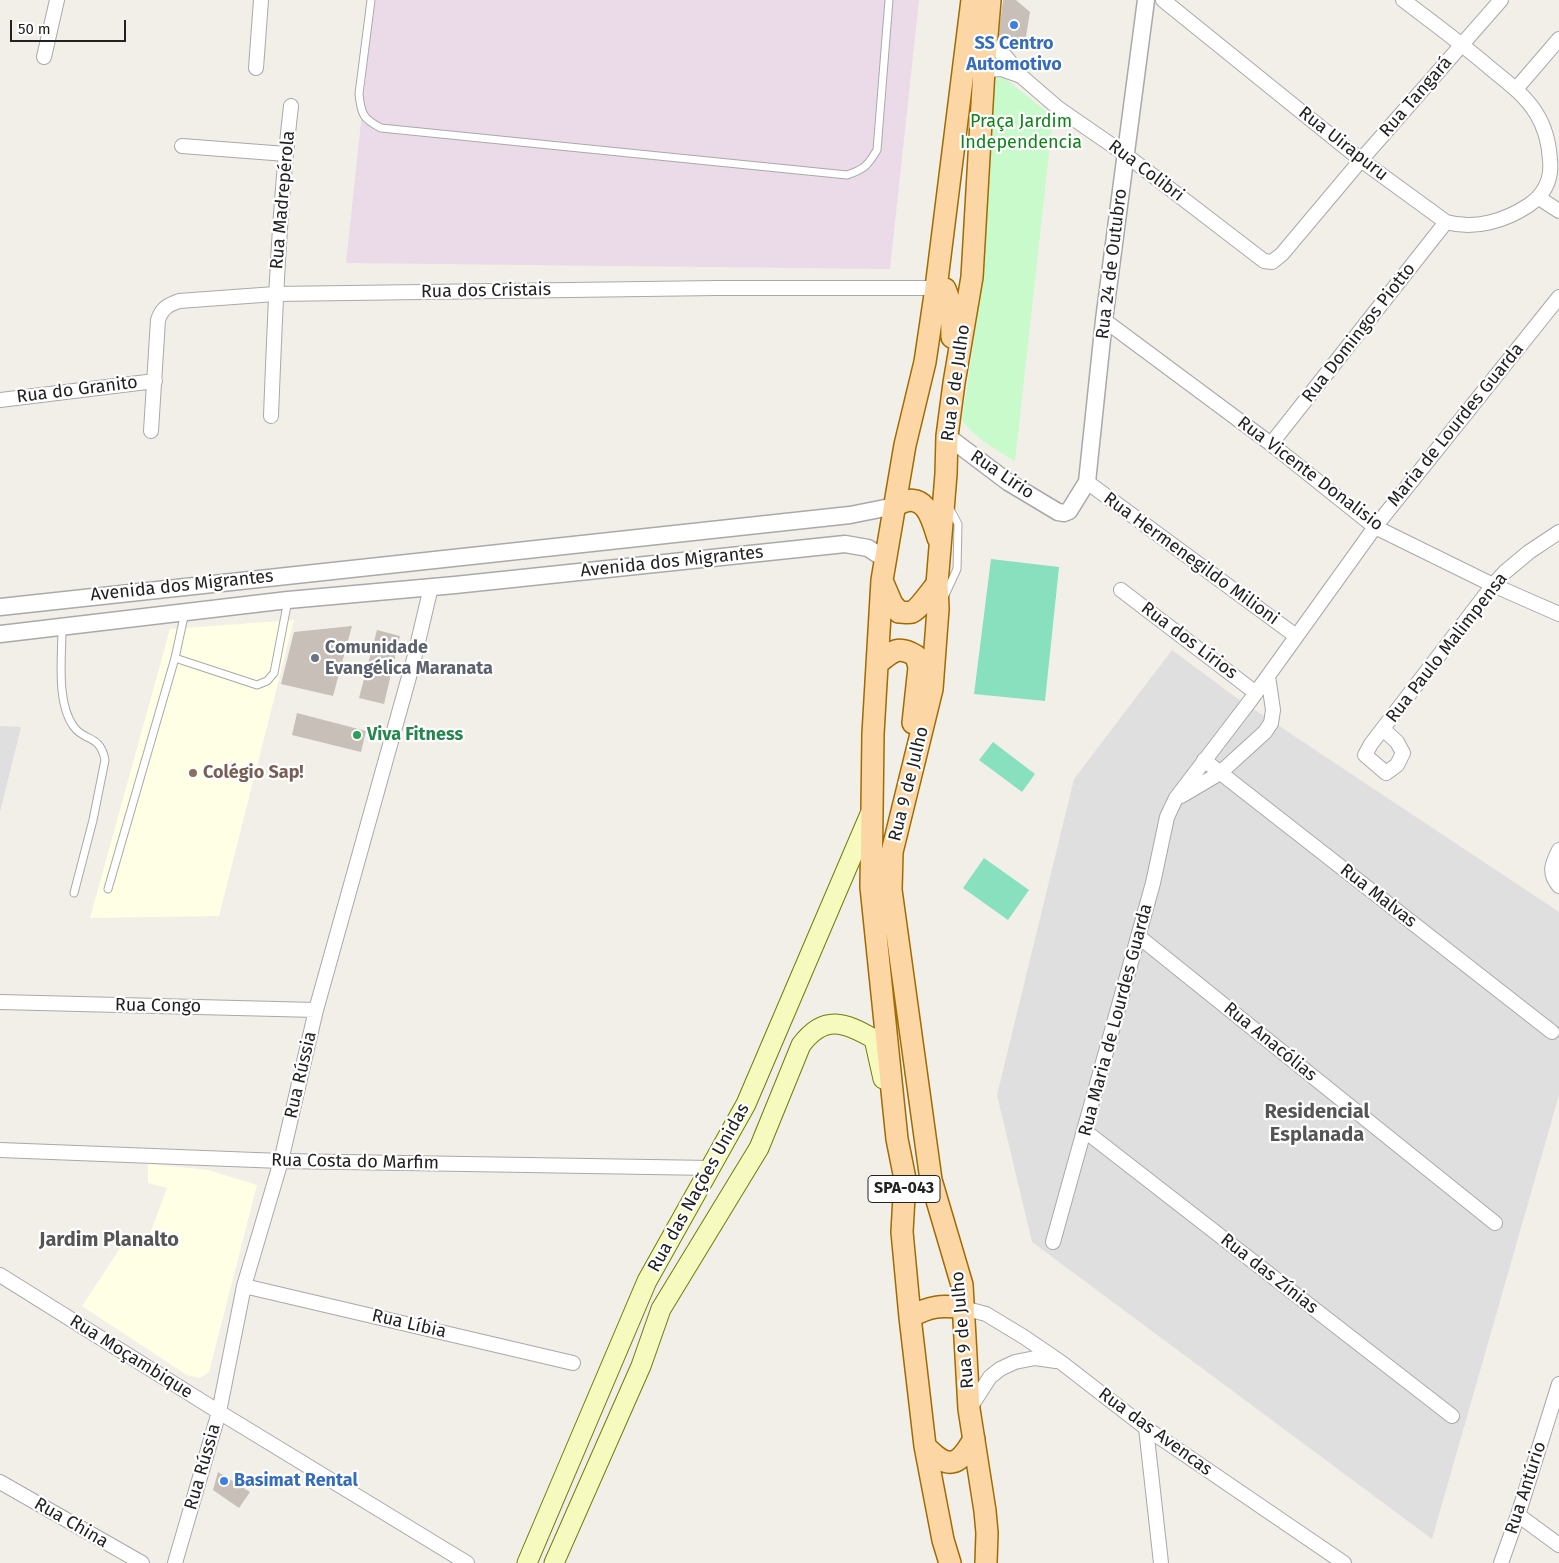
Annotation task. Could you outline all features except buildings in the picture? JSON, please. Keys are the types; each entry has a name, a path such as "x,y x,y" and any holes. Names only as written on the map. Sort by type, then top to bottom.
{"main road":[{"name":"Rua 9 de Julho","path":"950,1563 943,1540 925,1446 910,1317 902,1232 905,1179 897,1139 871,887 871,813 883,570 905,445 925,362 972,0"},
{"name":"Rua 9 de Julho","path":"986,1563 987,1532 985,1511 969,1409 962,1285 930,1171 891,890 892,852 932,689 938,609 937,584 945,498 947,436 972,277 990,0"},
{"path":"936,288 945,289 952,310 952,339 948,368 954,383"},
{"path":"895,506 903,501 920,503 930,512 941,548"},
{"path":"883,570 892,604 899,612 912,612 937,584"},
{"path":"877,664 890,652 900,649 916,656 919,666 913,720 888,824 892,852"},
{"name":"Rua das Nações Unidas","path":"527,1563 647,1281 746,1104 871,813"},
{"name":"Rua das Nações Unidas","path":"554,1563 641,1366 661,1309 759,1148 801,1045 810,1033 820,1027 841,1023 855,1028 874,1039 897,1139"},
{"path":"910,1317 922,1310 937,1306 963,1308"},
{"path":"925,1446 941,1459 955,1462 966,1453 974,1439"}],"street":[{"path":"44,57 57,0"},
{"path":"256,68 261,0"},
{"name":"Rua 24 de Outubro","path":"1058,512 1070,512 1087,482 1104,320 1146,0"},
{"name":"Rua Uirapuru","path":"1163,0 1361,160 1446,222 1457,225 1477,225 1503,220 1539,198"},
{"path":"1403,0 1516,89 1535,111 1547,137 1551,168 1547,185 1539,198 1559,211"},
{"name":"Rua Tangará","path":"1272,262 1282,254 1361,160 1501,0"},
{"path":"1516,89 1559,39"},
{"name":"Rua Colibri","path":"987,41 1006,57 1021,76 1058,108 1126,155 1264,261 1272,262"},
{"name":"Rua Colibri","path":"962,74 1000,69 1021,76"},
{"name":"Rua Madrepérola","path":"271,416 276,294 291,106"},
{"path":"182,146 286,154"},
{"name":"Rua Domingos Piotto","path":"1271,444 1446,222"},
{"name":"Rua dos Cristais","path":"151,431 158,320 162,311 169,304 179,301 276,294 717,288 936,288"},
{"name":"Maria de Lourdes Guarda","path":"1268,676 1375,526 1559,297"},
{"name":"Rua Vicente Donalisio","path":"1104,320 1271,444 1375,526 1493,585 1559,614"},
{"name":"Rua do Granito","path":"0,400 155,381"},
{"name":"Rua Lirio","path":"947,436 1008,482 1058,512"},
{"name":"Rua Hermenegildo Milioni","path":"1087,482 1296,636"},
{"name":"Avenida dos Migrantes","path":"0,607 113,593 850,515 895,506"},
{"name":"Rua Paulo Malimpensa","path":"1383,729 1493,585 1505,572 1559,532"},
{"name":"Avenida dos Migrantes","path":"0,634 288,600 455,585 845,544 868,548 883,570"},
{"name":"Avenida dos Migrantes","path":"455,585 447,576 447,573 451,568 463,563 552,554 571,545"},
{"name":"Avenida dos Migrantes","path":"185,611 191,596 199,592 341,577 364,567"},
{"name":"Rua Rússia","path":"175,1563 219,1412 244,1286 282,1161 316,1010 414,659 431,587"},
{"name":"Rua dos Lírios","path":"1122,590 1256,692"},
{"path":"106,621 100,617 97,604 102,598 113,593"},
{"path":"50,602 63,609 64,615 63,619 54,628"},
{"path":"1176,798 1220,773 1265,732 1271,723 1273,710 1268,676"},
{"name":"Rua Maria de Lourdes Guarda","path":"1053,1242 1153,883 1167,817 1176,798 1268,676"},
{"name":"Rua Malvas","path":"1204,760 1552,1032"},
{"path":"1559,850 1552,863 1553,878 1559,886"},
{"name":"Rua Anacólias","path":"1138,936 1495,1223"},
{"name":"Rua Congo","path":"0,1002 316,1010"},
{"name":"Rua das Zínias","path":"1085,1131 1452,1416"},
{"name":"Rua Costa do Marfim","path":"0,1150 282,1161 711,1168"},
{"name":"Rua Moçambique","path":"0,1275 219,1412 467,1563"},
{"name":"Rua Líbia","path":"244,1286 573,1363"},
{"name":"Rua das Avencas","path":"963,1308 986,1314 1062,1362 1146,1428 1344,1563"},
{"path":"969,1409 990,1377 1000,1369 1015,1362 1035,1358 1062,1362"},
{"name":"Rua Antúrio","path":"1501,1563 1559,1384"},
{"path":"1146,1428 1161,1563"},
{"name":"Rua China","path":"0,1482 142,1563"},
{"path":"1518,1515 1559,1545"}],"lane":[{"path":"371,0 359,94 361,110 368,122 381,128 847,175 862,170 870,163 877,150 889,0"},
{"path":"938,609 957,569 958,524 945,498"},
{"path":"175,658 257,685 267,681 274,673 288,600"},
{"path":"108,889 175,658 185,611"},
{"path":"54,628 65,707 75,729 93,738 104,753 105,760 93,820 74,893"}],"shaded area":[{"path":"374,0 919,0 890,269 346,263"},
{"name":"Colégio Sap!","path":"294,620 219,916 90,918 170,629"},
{"name":"Residencial Esplanada","path":"1172,650 1234,696 1559,912 1559,1095 1432,1539 1032,1242 997,1095 1074,779"},
{"path":"0,726 21,727 0,812"},
{"path":"148,1164 208,1170 257,1185 209,1372 200,1378 187,1375 82,1306 127,1238 146,1245 167,1188 148,1183"}],"green space":[{"name":"Praça Jardim Independencia","path":"1003,77 1053,117 1015,461 980,438 962,420 984,270 994,79"},
{"path":"991,559 1059,567 1045,701 974,694"},
{"path":"993,742 1035,774 1022,792 979,760"},
{"path":"984,858 1029,890 1008,920 963,888"}],"place":[{"name":"SS Centro Automotivo","path":"1014,25"},
{"name":"Comunidade Evangélica Maranata","path":"315,658"},
{"name":"Viva Fitness","path":"357,735"},
{"name":"Colégio Sap!","path":"193,773"},
{"name":"Basimat Rental","path":"224,1481"}],"district":[{"name":"Residencial Esplanada","path":"1317,1124"},
{"name":"Jardim Planalto","path":"109,1240"}]}
